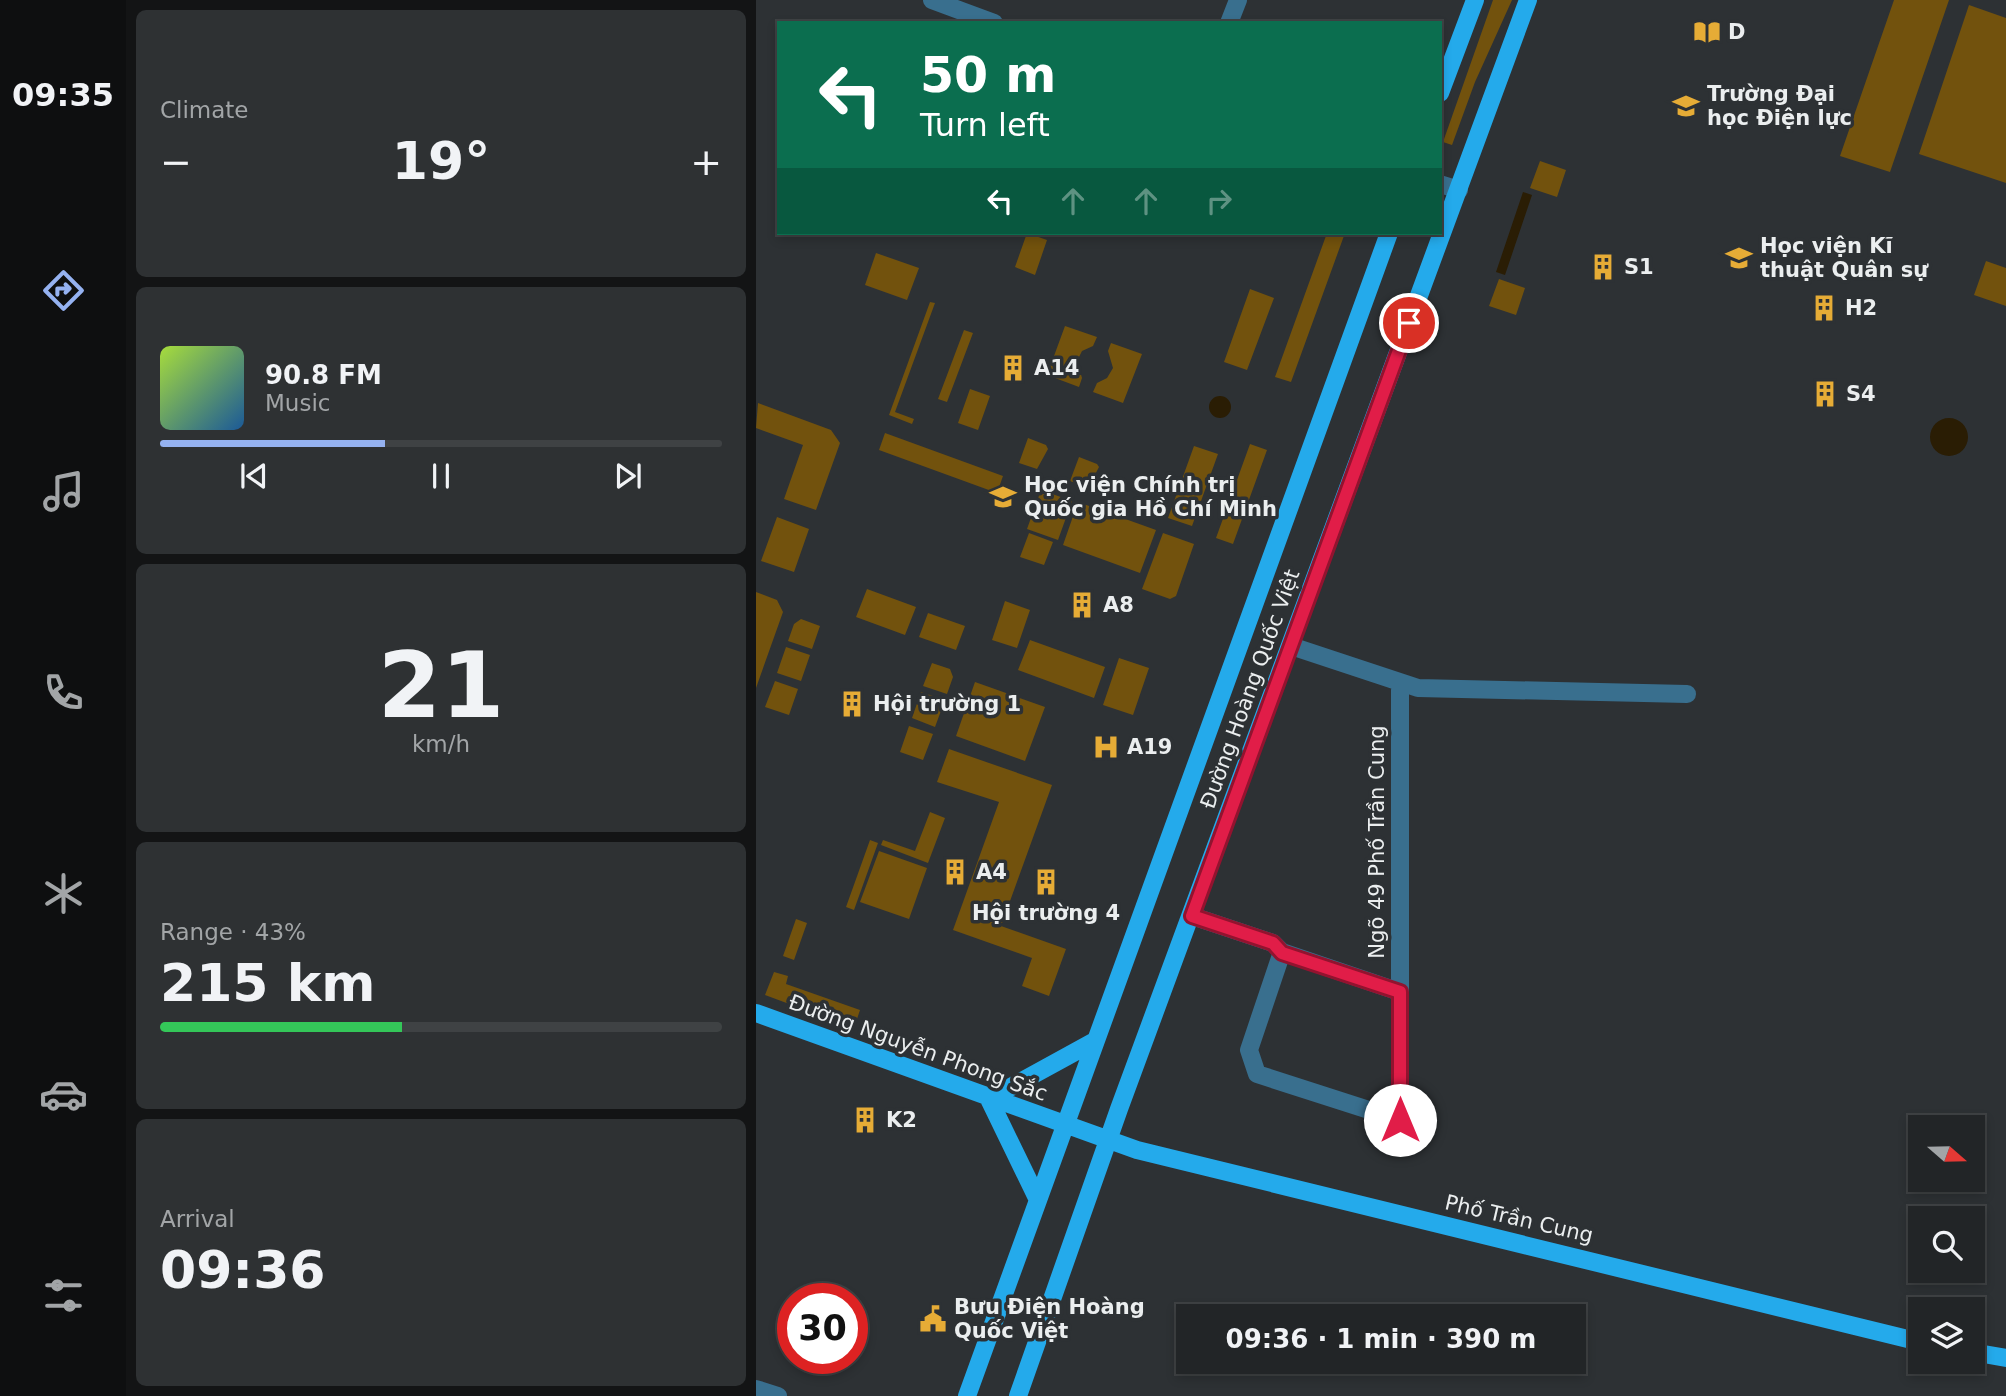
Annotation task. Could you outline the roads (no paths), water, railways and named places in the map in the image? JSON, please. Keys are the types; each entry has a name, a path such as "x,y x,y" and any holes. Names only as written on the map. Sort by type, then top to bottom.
{"main road":[{"path":"1442,88 1475,0"},
{"name":"Đường Hoàng Quốc Việt","path":"1018,1396 1108,1141 1528,0"},
{"name":"Đường Hoàng Quốc Việt","path":"967,1396 1389,235"},
{"name":"Đường Nguyễn Phong Sắc","path":"756,1013 1108,1141"},
{"path":"1038,1200 989,1099 1095,1041"},
{"name":"Phố Trần Cung","path":"1108,1141 1908,1339"},
{"path":"1985,1354 2006,1358"}],"street":[{"path":"932,0 989,21"},
{"path":"1231,21 1238,0"},
{"path":"1442,185 1459,190"},
{"path":"1291,646 1418,688 1687,694"},
{"name":"Ngõ 49 Phố Trần Cung","path":"1282,953 1249,1050 1257,1074 1400,1120 1400,690"},
{"path":"1192,916 1273,943 1282,953 1400,992"},
{"path":"756,1389 778,1396"}],"place":[{"name":"D","path":"1707,32"},
{"name":"Trường Đại học Điện lực","path":"1686,106"},
{"name":"Học viện Kĩ thuật Quân sự","path":"1739,258"},
{"name":"S1","path":"1603,267"},
{"name":"H2","path":"1824,308"},
{"name":"A14","path":"1013,368"},
{"name":"S4","path":"1825,394"},
{"name":"Học viện Chính trị Quốc gia Hồ Chí Minh","path":"1003,497"},
{"name":"A8","path":"1082,605"},
{"name":"Hội trường 1","path":"852,704"},
{"name":"A19","path":"1106,747"},
{"name":"A4","path":"955,872"},
{"name":"Hội trường 4","path":"1046,882"},
{"name":"K2","path":"865,1120"},
{"name":"Bưu Điện Hoàng Quốc Việt","path":"933,1319"}]}
